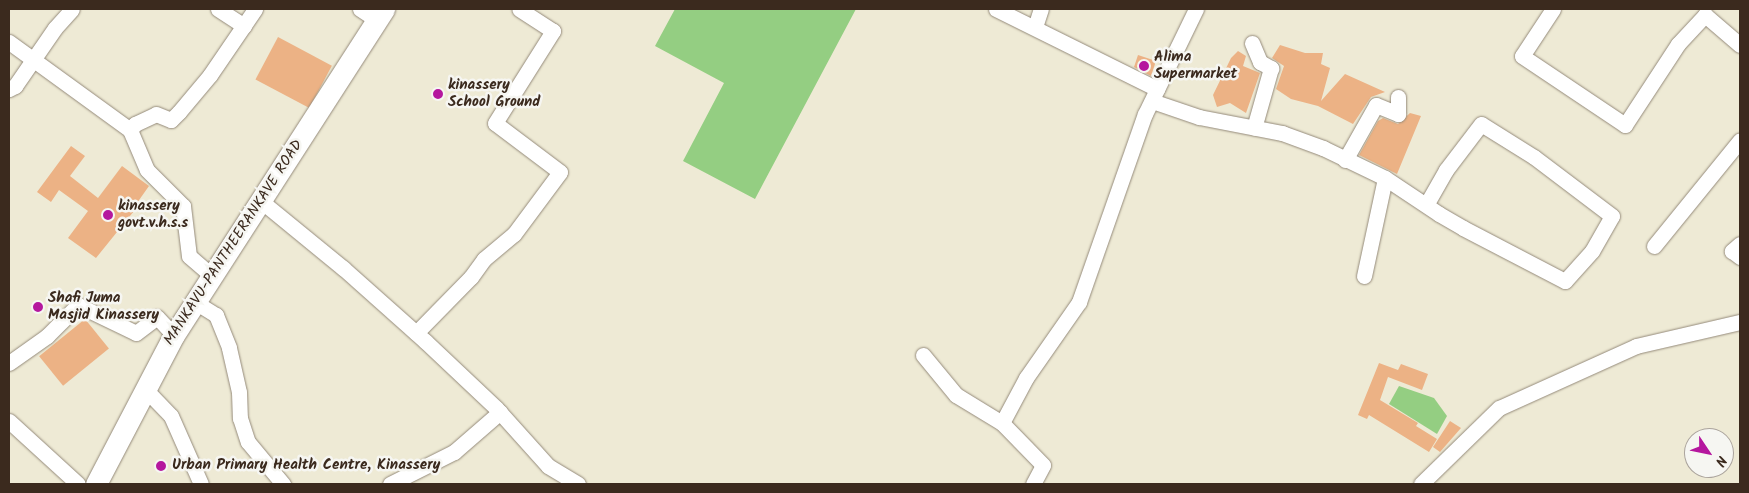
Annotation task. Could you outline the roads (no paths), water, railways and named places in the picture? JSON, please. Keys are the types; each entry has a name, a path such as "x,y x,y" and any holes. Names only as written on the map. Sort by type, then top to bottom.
{"main road":[{"name":"MANKAVU-PANTHEERANKAVE ROAD","path":"96,484 174,335 261,201 374,12"}],"street":[{"path":"9,89 34,60 55,28 72,9"},
{"path":"218,9 244,26"},
{"path":"130,130 135,124 156,114 171,120 210,75 255,9"},
{"path":"416,333 471,277 484,259 514,234 560,172 495,123 553,31 519,9"},
{"path":"996,9 1035,27 1154,95 1199,117 1222,119 1282,133 1385,178 1426,205 1463,228 1565,281 1592,251 1612,216 1534,157 1481,124 1436,185 1426,205"},
{"path":"1035,27 1041,9"},
{"path":"1002,423 1026,378 1079,302 1154,95 1196,9"},
{"path":"1553,9 1522,56 1625,125 1678,44 1705,15 1740,45"},
{"path":"9,42 130,130 147,170 182,206 189,256 212,276"},
{"path":"1252,43 1260,62 1271,68 1254,128"},
{"path":"1345,160 1376,105 1398,114 1398,97"},
{"path":"1654,246 1740,140"},
{"path":"1364,276 1385,178"},
{"path":"261,201 343,268 416,333 500,412 548,466 578,484"},
{"path":"1740,244 1732,251 1740,257"},
{"path":"195,302 216,315 229,348 239,392 240,418 248,442 283,484"},
{"path":"9,363 47,336 78,305 136,333 157,317 174,335"},
{"path":"1420,484 1498,408 1636,346 1740,322"},
{"path":"923,355 956,395 1002,423 1043,465 1033,484"},
{"path":"145,389 171,416 201,484"},
{"path":"390,484 454,452 500,412"},
{"path":"9,421 78,484"}],"place":[{"name":"Alima Supermarket","path":"1144,66"},
{"name":"kinassery School Ground","path":"438,94"},
{"name":"kinassery govt.v.h.s.s","path":"108,215"},
{"name":"Shafi Juma Masjid Kinassery","path":"38,307"},
{"name":"Urban Primary Health Centre, Kinassery","path":"161,466"}]}
